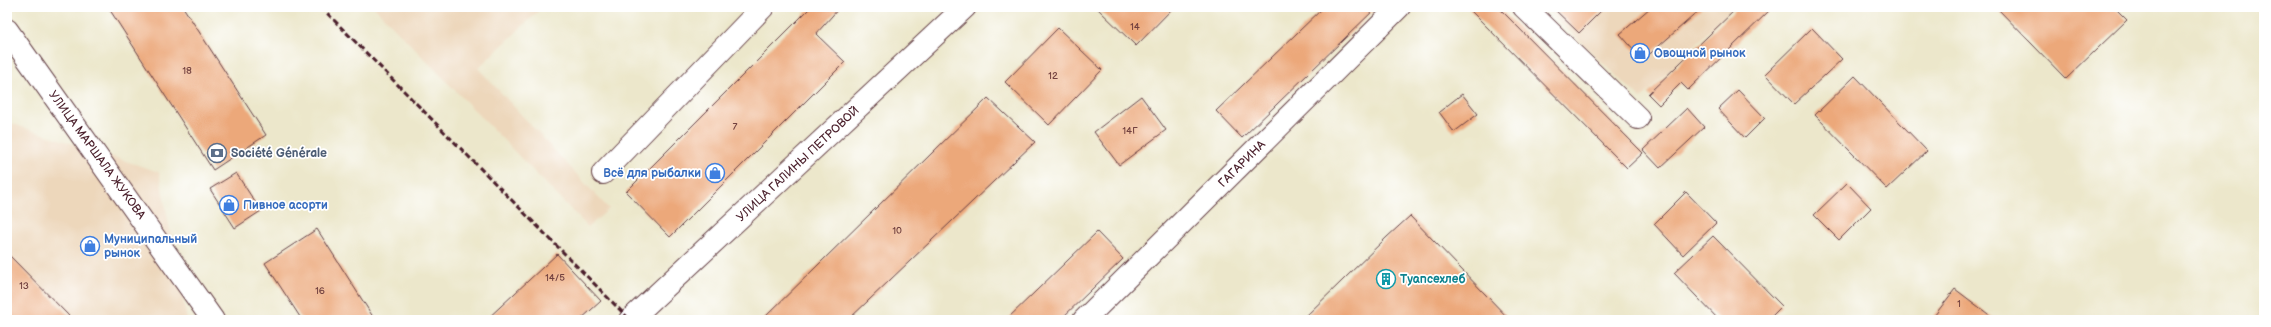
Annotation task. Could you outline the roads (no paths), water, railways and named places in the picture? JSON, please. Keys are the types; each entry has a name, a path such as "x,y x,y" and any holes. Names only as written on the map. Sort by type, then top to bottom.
{"street":[{"path":"603,172 763,7"},
{"name":"УЛИЦА ГАЛИНЫ ПЕТРОВОЙ","path":"630,320 965,7"},
{"name":"ГАГАРИНА","path":"1084,320 1399,7"},
{"path":"1524,7 1638,118"},
{"name":"УЛИЦА МАРШАЛА ЖУКОВА","path":"7,30 214,320"}],"railway":[{"path":"321,7 630,320"}],"place":[{"name":"Овощной рынок","path":"1640,53"},
{"name":"Société Générale","path":"217,153"},
{"name":"Всё для рыбалки","path":"715,173"},
{"name":"Пивное асорти","path":"229,205"},
{"name":"Муниципальный рынок","path":"90,246"},
{"name":"Туапсехлеб","path":"1386,279"}]}
